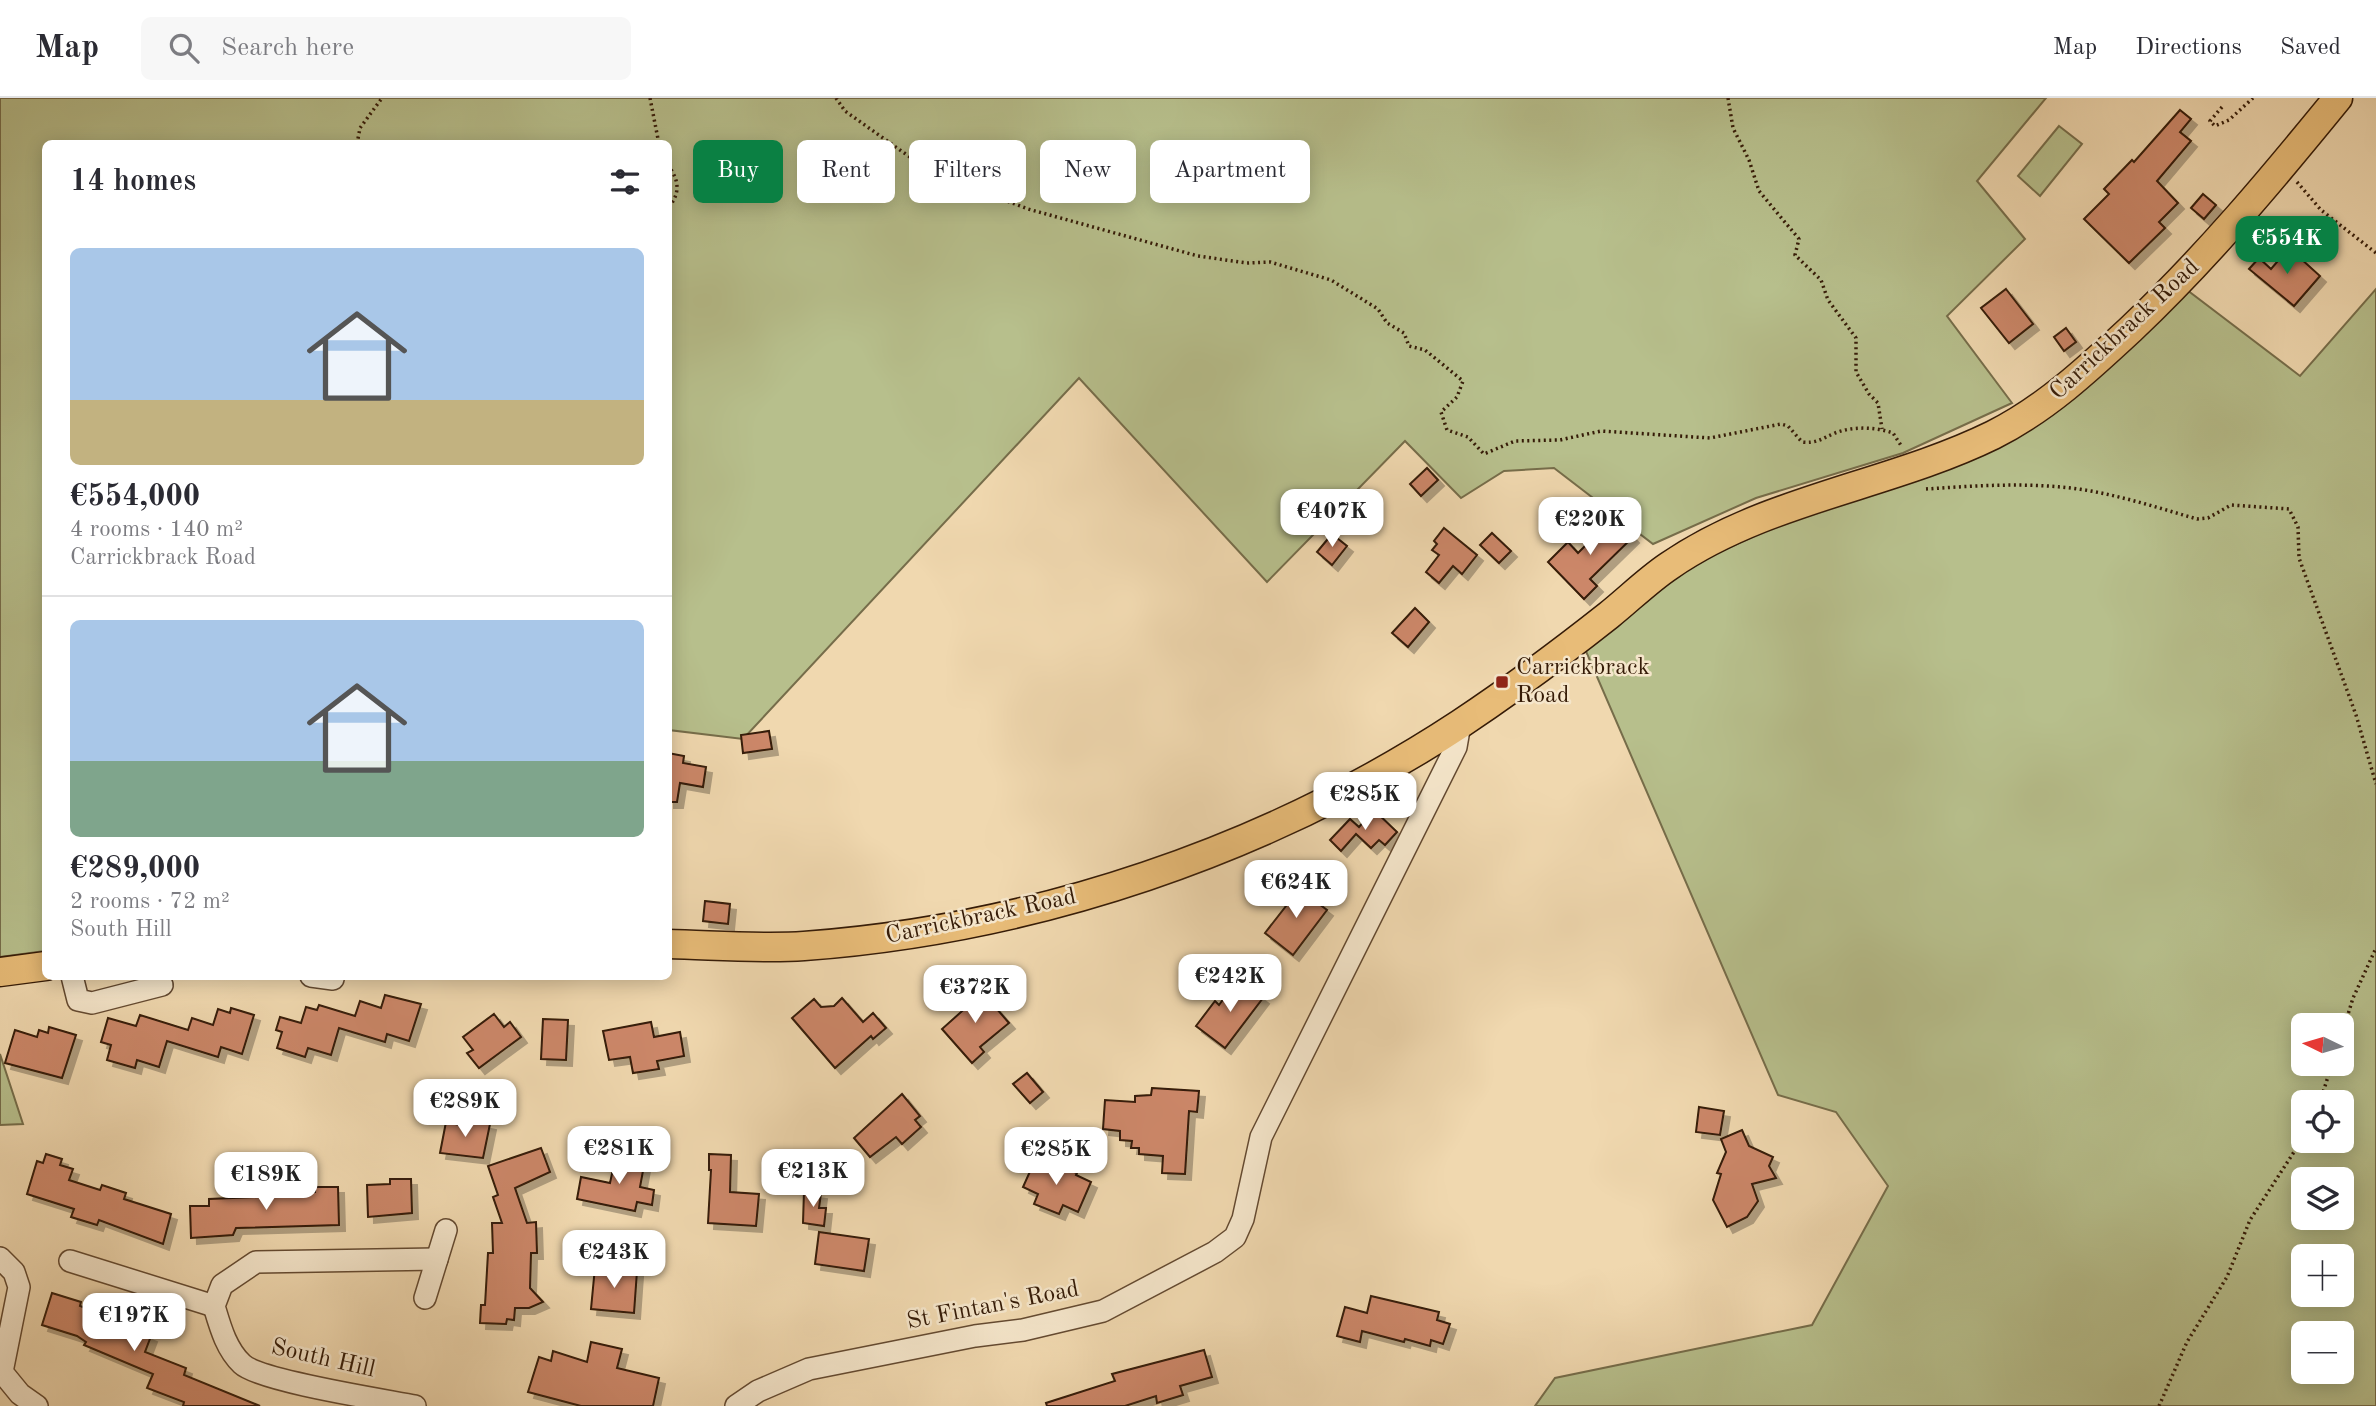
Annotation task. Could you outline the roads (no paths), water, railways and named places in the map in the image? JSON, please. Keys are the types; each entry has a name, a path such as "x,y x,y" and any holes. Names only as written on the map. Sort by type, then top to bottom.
{"main road":[{"name":"Carrickbrack Road","path":"672,944 799,946 945,929 1085,895 1275,826 1330,800 1460,724 1591,629 1669,566 1708,544 1819,497 1990,436 2041,408 2095,363 2184,278 2284,166 2338,98"},
{"path":"0,972 42,967"}],"street":[{"name":"St Fintan's Road","path":"736,1406 758,1391 809,1369 975,1336 1023,1330 1103,1311 1215,1252 1235,1237 1243,1219 1261,1137 1456,747 1460,724"},
{"path":"73,980 78,1000 92,1003 162,985"},
{"path":"425,1298 446,1230"},
{"path":"0,1258 14,1272 19,1287 2,1372 20,1394 37,1406"},
{"path":"70,1261 214,1306 222,1285 256,1262 437,1259"},
{"name":"South Hill","path":"214,1306 225,1340 243,1366 295,1383 415,1406"}],"place":[{"name":"Carrickbrack Road","path":"1502,682"}]}
